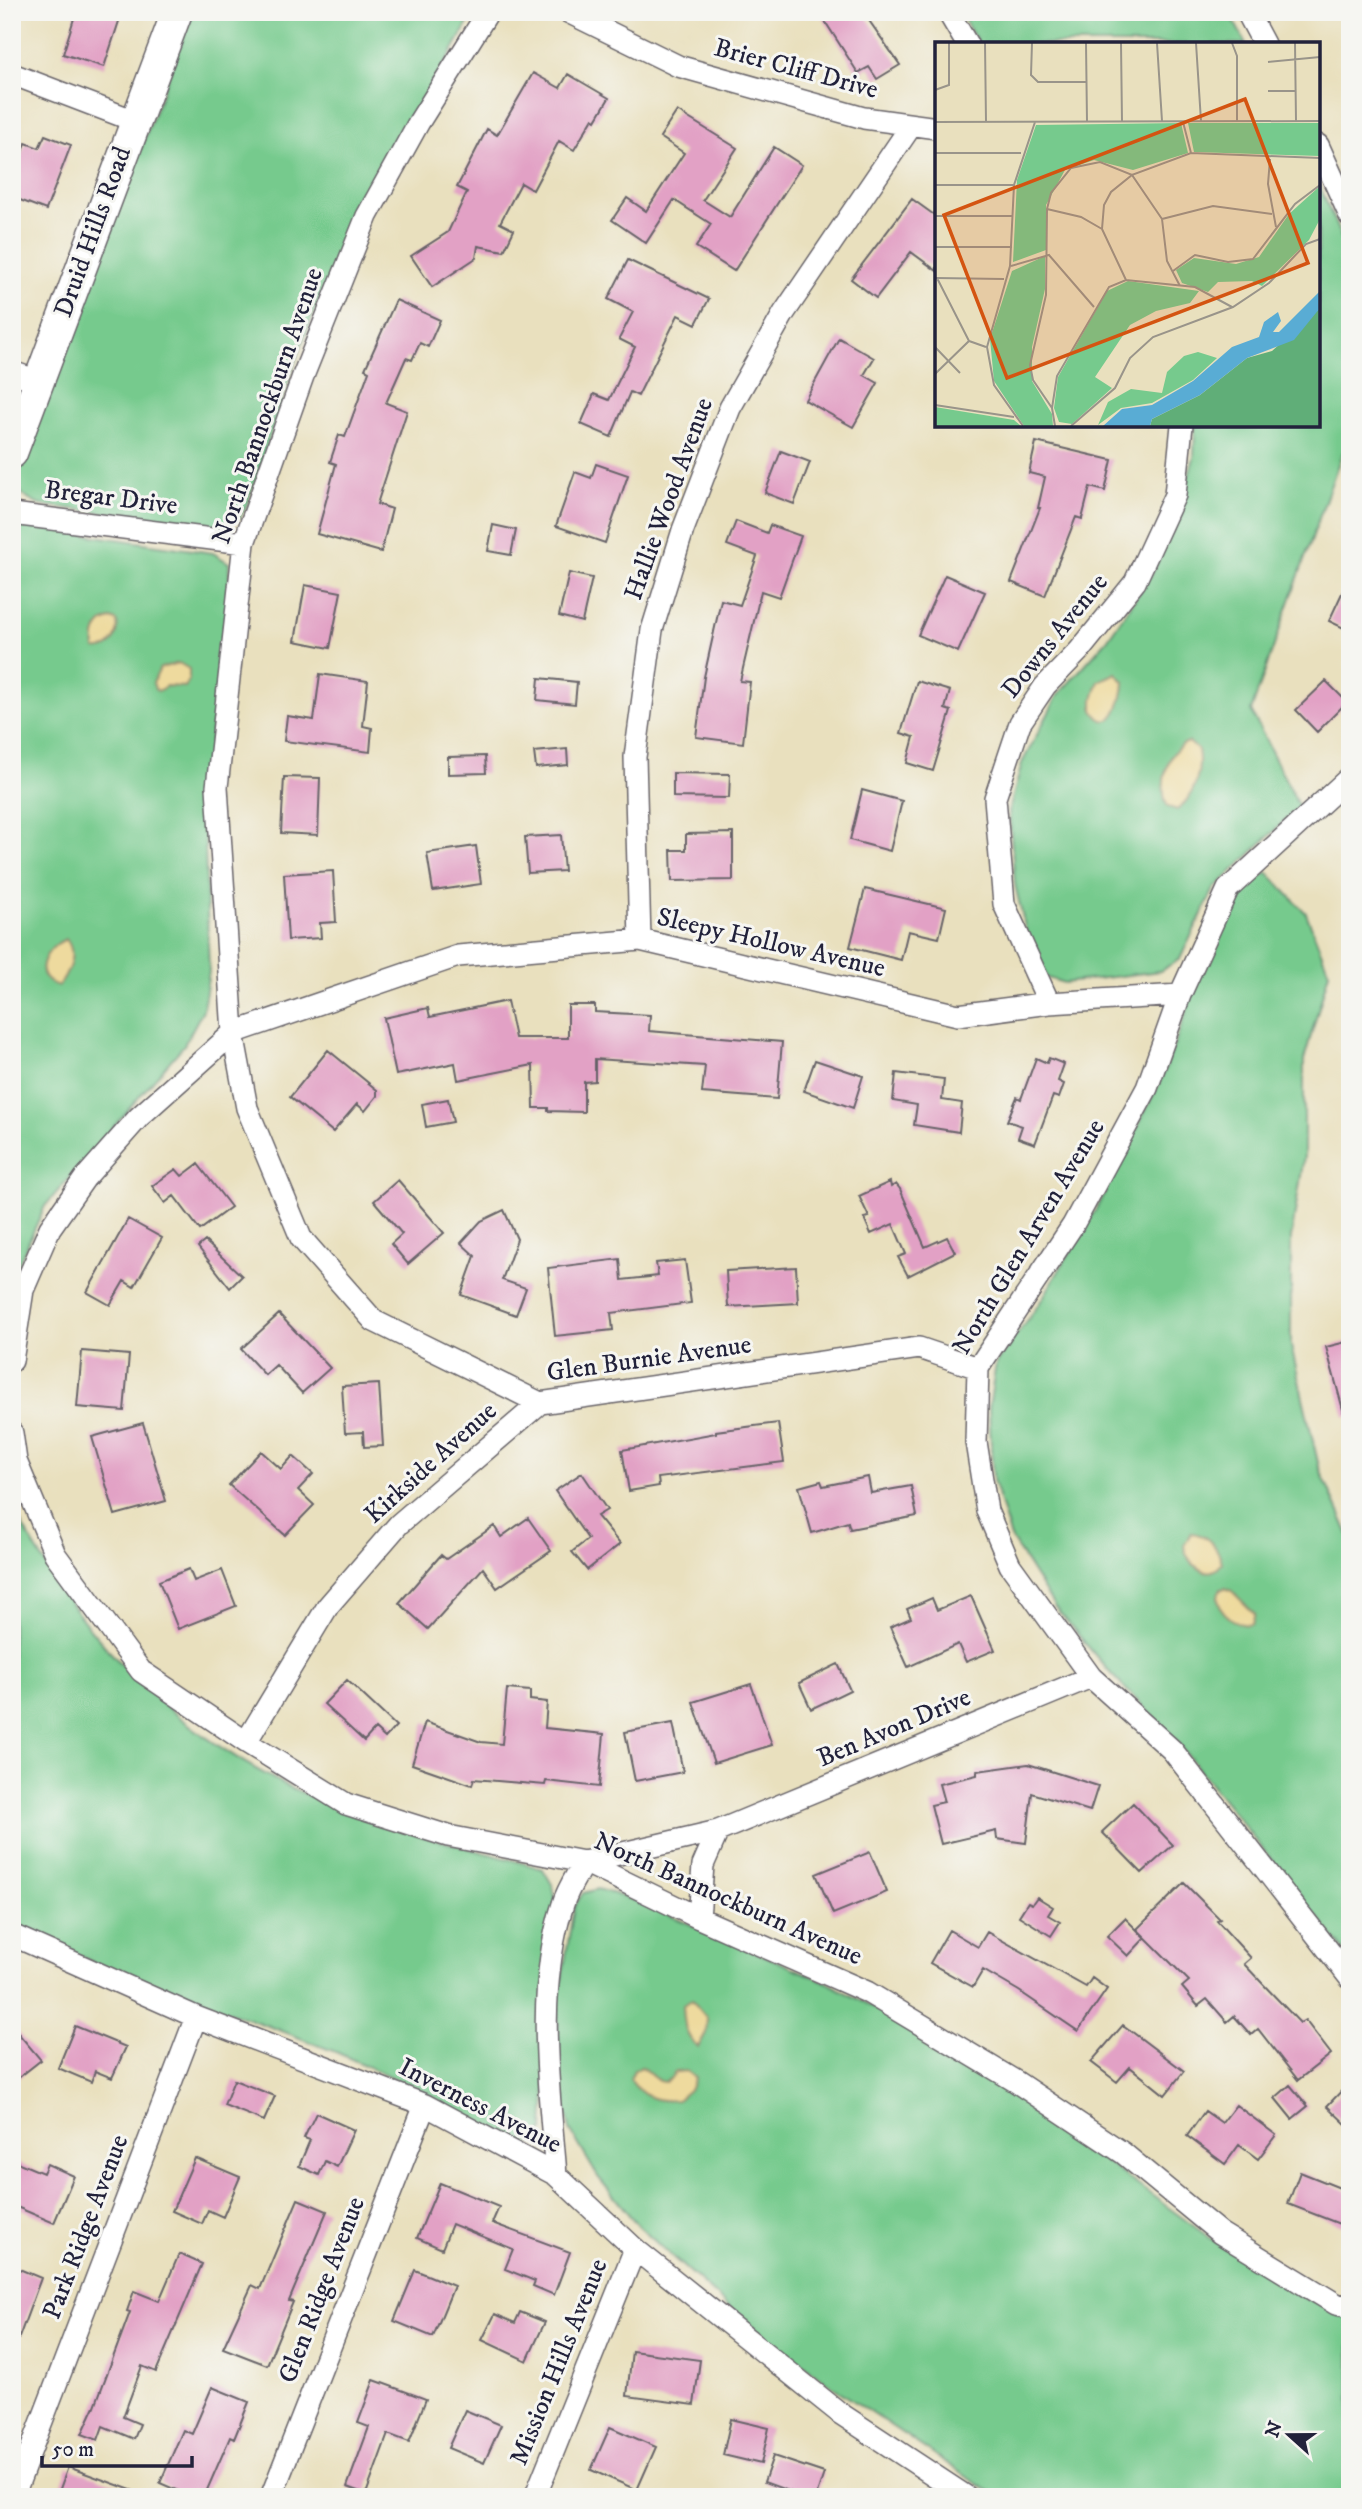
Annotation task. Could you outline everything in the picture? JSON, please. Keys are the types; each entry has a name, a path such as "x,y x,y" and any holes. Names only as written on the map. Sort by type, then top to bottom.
{"street":[{"name":"Druid Hills Road","path":"12,453 25,377 135,121 177,12"},
{"name":"North Bannockburn Avenue","path":"233,1033 217,787 244,543 303,376 366,216 419,122 488,12"},
{"name":"Brier Cliff Drive","path":"568,12 678,66 864,118 935,128"},
{"path":"948,12 966,42"},
{"path":"1247,12 1263,42"},
{"path":"12,74 135,121"},
{"name":"Hallie Wood Avenue","path":"640,940 635,757 652,630 684,530 730,408 784,313 911,126"},
{"path":"1320,149 1350,216"},
{"name":"Downs Avenue","path":"1049,1003 1004,904 995,798 1020,723 1045,686 1080,650 1135,582 1175,495 1182,427"},
{"name":"Bregar Drive","path":"12,514 244,543"},
{"name":"North Glen Arven Avenue","path":"1350,777 1228,889 1180,995 1147,1088 1073,1224 978,1368 976,1442 987,1511 1010,1565 1091,1677 1172,1750 1350,1978"},
{"name":"Sleepy Hollow Avenue","path":"233,1033 458,956 640,940 958,1016 1049,1003 1180,995"},
{"path":"12,1361 23,1290 50,1228 85,1178 139,1117 233,1033"},
{"name":"Glen Burnie Avenue","path":"233,1033 247,1108 301,1238 374,1321 540,1404 919,1348 978,1368"},
{"name":"Kirkside Avenue","path":"246,1742 328,1606 399,1524 540,1404"},
{"name":"North Bannockburn Avenue","path":"12,1433 16,1461 55,1554 141,1671 246,1742 346,1804 448,1836 584,1861 699,1918 867,1992 1014,2081 1123,2153 1220,2233 1336,2304 1350,2306"},
{"name":"Ben Avon Drive","path":"584,1861 718,1831 1091,1677"},
{"path":"699,1918 703,1865 718,1831"},
{"path":"556,2175 547,2023 551,1953 563,1902 584,1861"},
{"name":"Inverness Avenue","path":"12,1935 196,2017 425,2105 556,2175 635,2249 841,2414 967,2497"},
{"name":"Park Ridge Avenue","path":"13,2497 196,2017"},
{"name":"Glen Ridge Avenue","path":"271,2497 425,2105"},
{"name":"Mission Hills Avenue","path":"535,2497 635,2249"}],"green space":[{"path":"193,12 474,12 345,240 307,331 247,505 240,518 222,527 40,505 24,495 14,479"},
{"path":"959,12 1229,12 1245,42 978,42"},
{"path":"1320,187 1350,259 1350,442 1341,456 1251,711 1299,807 1214,889 1180,959 1160,971 1064,983 1047,978 1026,931 1015,885 1009,810 1022,763 1058,695 1107,640 1152,574 1175,525 1194,457 1195,427 1320,427"},
{"path":"12,524 213,553 229,563 229,591 213,713 204,814 209,972 203,1010 184,1045 45,1206 12,1282"},
{"path":"1267,872 1306,913 1329,972 1304,1060 1304,1157 1291,1238 1291,1346 1319,1467 1350,1537 1350,1958 1173,1737 1111,1674 1054,1606 1011,1538 993,1480 989,1408 996,1363 1039,1304 1102,1199 1164,1073 1210,946 1224,919 1245,889"},
{"path":"12,1508 84,1622 148,1690 207,1738 271,1778 340,1809 415,1834 543,1869 553,1886 556,1901 544,2129 533,2144 510,2141 424,2092 338,2053 111,1971 12,1923"},
{"path":"598,1889 633,1900 824,1981 879,2010 1012,2093 1210,2238 1302,2297 1350,2314 1350,2497 997,2497 839,2391 743,2320 639,2227 598,2177 570,2130 560,2078 557,2009 574,1907 583,1893"}],"sand":[{"path":"111,619 117,621 116,637 106,648 95,649 97,630 102,623"},
{"path":"179,663 189,669 189,680 185,687 166,686 158,691 155,689 153,683 160,668"},
{"path":"1116,673 1124,682 1122,697 1111,719 1105,721 1093,710 1093,699 1099,681"},
{"path":"1189,742 1198,750 1198,775 1193,790 1177,810 1168,807 1164,780 1175,752 1181,745"},
{"path":"66,939 72,957 69,969 59,986 44,976 43,962 58,943"},
{"path":"1191,1533 1202,1536 1215,1547 1222,1563 1217,1569 1205,1571 1193,1564 1184,1545"},
{"path":"1221,1589 1232,1591 1255,1614 1252,1624 1239,1623 1221,1608 1218,1595"},
{"path":"692,2000 707,2018 706,2033 698,2047 687,2033 684,2023 683,2005"},
{"path":"642,2067 664,2082 675,2072 686,2071 695,2078 691,2088 677,2100 656,2099 644,2094 630,2079 634,2070"}],"building":[{"path":"76,12 122,12 104,67 63,54"},
{"path":"819,12 863,12 900,65 877,79 869,67 858,73"},
{"path":"533,73 560,88 568,74 609,98 596,120 593,118 574,150 559,141 533,190 521,183 500,223 514,230 504,251 478,246 476,258 432,287 411,256 448,232 467,192 457,187 487,129 497,135"},
{"path":"677,111 737,148 703,200 730,217 774,147 802,165 734,271 696,247 711,224 674,200 646,243 612,220 627,198 646,211 684,153 660,137"},
{"path":"45,135 71,145 46,210 12,197 12,177 26,143 39,148"},
{"path":"912,199 935,216 935,270 911,252 876,298 851,279"},
{"path":"628,260 709,299 696,324 678,315 638,396 630,392 611,437 581,424 594,394 609,400 635,347 619,339 633,312 608,299"},
{"path":"396,300 440,320 428,347 420,343 412,360 406,358 386,403 407,411 377,504 392,509 381,552 317,534 336,464 330,462 339,435 345,437 369,371 365,369"},
{"path":"839,338 874,358 864,375 878,383 853,427 805,400"},
{"path":"1036,442 1112,460 1105,491 1090,487 1082,519 1076,517 1045,596 1011,582 1040,508 1045,477 1029,473"},
{"path":"781,451 810,462 794,504 765,493"},
{"path":"596,464 628,475 605,543 556,526 575,472 591,478"},
{"path":"736,521 767,533 770,525 801,536 779,597 761,591 740,681 750,682 743,743 696,737 704,677 721,600 740,605 757,556 727,545"},
{"path":"493,525 516,530 511,555 488,551"},
{"path":"569,573 592,578 582,622 559,616"},
{"path":"945,575 985,592 958,652 918,635"},
{"path":"1350,576 1350,631 1329,621"},
{"path":"305,585 341,592 330,648 295,641"},
{"path":"320,674 368,681 363,726 372,728 370,752 284,741 287,716 314,720"},
{"path":"539,678 577,682 575,704 537,700"},
{"path":"917,681 950,691 945,709 951,711 933,771 907,763 914,737 901,733"},
{"path":"1326,681 1347,702 1317,732 1296,710"},
{"path":"567,749 568,765 536,768 534,752"},
{"path":"485,756 486,773 448,774 448,757"},
{"path":"673,773 730,774 729,798 673,797"},
{"path":"284,777 320,778 318,835 281,833"},
{"path":"862,790 902,801 890,851 850,840"},
{"path":"733,833 733,880 672,881 671,850 686,850 686,834"},
{"path":"561,835 564,871 528,873 525,837"},
{"path":"476,846 481,884 433,891 427,853"},
{"path":"333,871 336,922 320,923 321,938 288,940 284,874"},
{"path":"865,889 946,908 939,938 908,931 901,960 850,947"},
{"path":"507,1001 515,1038 568,1038 568,1005 595,1005 595,1012 650,1015 649,1031 782,1042 777,1099 702,1093 705,1066 595,1059 595,1081 584,1082 584,1112 534,1108 533,1065 458,1080 455,1063 396,1075 384,1018 428,1008 430,1017"},
{"path":"328,1050 377,1090 377,1096 365,1111 357,1104 333,1132 290,1097"},
{"path":"1036,1058 1047,1063 1049,1058 1064,1064 1058,1081 1064,1084 1059,1098 1053,1096 1035,1144 1018,1138 1022,1126 1007,1121 1017,1097 1021,1099"},
{"path":"815,1060 863,1076 853,1108 804,1091"},
{"path":"896,1073 944,1079 942,1100 962,1103 959,1132 914,1125 917,1105 893,1101"},
{"path":"448,1099 453,1122 426,1127 422,1104"},
{"path":"198,1164 231,1207 200,1230 174,1196 165,1203 152,1186 176,1169 182,1176"},
{"path":"398,1180 444,1233 408,1264 391,1244 402,1234 374,1201"},
{"path":"890,1182 891,1187 896,1184 900,1189 925,1247 947,1237 955,1252 908,1276 898,1257 906,1254 893,1224 871,1234 864,1218 869,1217 859,1196"},
{"path":"504,1210 517,1239 502,1280 526,1288 516,1315 461,1295 475,1256 461,1243 481,1221"},
{"path":"128,1219 162,1238 134,1287 124,1281 110,1305 87,1292"},
{"path":"205,1241 242,1276 230,1288 198,1247"},
{"path":"620,1259 622,1280 658,1276 656,1263 685,1260 691,1303 611,1313 613,1330 555,1336 548,1268"},
{"path":"796,1267 798,1303 728,1307 726,1271"},
{"path":"279,1314 330,1368 302,1393 276,1365 265,1375 241,1349"},
{"path":"1350,1341 1350,1416 1345,1417 1326,1347"},
{"path":"82,1351 129,1355 124,1411 77,1407"},
{"path":"379,1384 383,1446 364,1447 363,1432 345,1433 342,1386"},
{"path":"143,1423 166,1501 115,1515 92,1437"},
{"path":"778,1423 784,1462 658,1478 659,1486 629,1491 622,1450 716,1431"},
{"path":"261,1451 281,1469 293,1456 313,1474 298,1490 314,1505 285,1535 229,1485"},
{"path":"582,1473 607,1510 597,1516 620,1544 587,1570 572,1552 588,1539 555,1491"},
{"path":"868,1477 871,1493 911,1486 917,1516 850,1529 848,1522 812,1533 799,1487 821,1481 823,1486"},
{"path":"528,1518 551,1551 497,1588 483,1568 428,1629 399,1603 441,1555 446,1559 494,1526 501,1537"},
{"path":"189,1569 194,1581 222,1570 236,1606 178,1629 159,1581"},
{"path":"971,1596 995,1650 966,1662 958,1644 908,1667 890,1627 911,1618 907,1609 932,1598 937,1610"},
{"path":"838,1664 850,1690 811,1709 799,1683"},
{"path":"347,1680 396,1726 385,1738 375,1729 364,1741 324,1704"},
{"path":"751,1684 772,1745 714,1763 693,1702"},
{"path":"507,1689 530,1691 530,1700 547,1702 545,1728 604,1734 599,1787 546,1781 545,1785 474,1779 472,1785 412,1764 425,1722 481,1742 502,1744"},
{"path":"673,1723 683,1772 635,1781 625,1732"},
{"path":"1028,1764 1098,1786 1090,1811 1032,1793 1026,1843 997,1839 996,1831 941,1844 931,1805 944,1802 939,1784 977,1775 977,1771"},
{"path":"1133,1803 1173,1845 1142,1873 1102,1832"},
{"path":"870,1852 887,1892 833,1914 816,1874"},
{"path":"1184,1883 1220,1919 1217,1921 1251,1958 1244,1964 1300,2023 1305,2020 1331,2054 1298,2080 1258,2029 1251,2035 1234,2016 1227,2022 1207,1999 1198,2006 1182,1987 1189,1981 1137,1929"},
{"path":"1037,1897 1053,1907 1048,1915 1060,1922 1051,1936 1019,1916 1028,1902 1032,1904"},
{"path":"1125,1918 1145,1938 1128,1956 1107,1936"},
{"path":"949,1930 978,1947 987,1932 1086,1987 1092,1978 1107,1989 1078,2031 983,1970 973,1987 930,1963"},
{"path":"1123,2025 1184,2071 1165,2095 1130,2067 1117,2082 1091,2062"},
{"path":"12,2026 41,2060 12,2083"},
{"path":"75,2026 126,2047 112,2078 95,2071 91,2082 58,2068"},
{"path":"234,2080 275,2096 264,2121 224,2105"},
{"path":"1350,2082 1350,2128 1327,2106"},
{"path":"1290,2085 1308,2106 1292,2119 1275,2098"},
{"path":"1236,2105 1276,2135 1258,2159 1239,2145 1225,2164 1187,2136 1205,2111 1222,2123"},
{"path":"316,2113 354,2130 337,2167 325,2161 319,2175 299,2166 310,2140 304,2138"},
{"path":"195,2158 240,2177 223,2217 208,2210 202,2224 172,2211"},
{"path":"12,2160 43,2173 47,2164 74,2176 54,2223 12,2205"},
{"path":"1300,2172 1350,2192 1350,2228 1288,2204"},
{"path":"440,2183 499,2207 492,2223 570,2252 554,2295 533,2286 535,2281 505,2269 513,2249 452,2224 442,2249 417,2238"},
{"path":"298,2199 327,2211 289,2301 293,2302 267,2365 223,2348 252,2285 260,2289"},
{"path":"179,2254 202,2264 156,2372 142,2366 123,2417 140,2424 134,2439 103,2426 98,2440 82,2434 130,2312 127,2311 134,2291 159,2301"},
{"path":"12,2266 41,2278 14,2351 12,2351"},
{"path":"415,2270 454,2286 433,2337 394,2321"},
{"path":"520,2312 545,2322 527,2361 482,2340 495,2314 515,2323"},
{"path":"632,2351 700,2360 694,2405 627,2396"},
{"path":"374,2380 426,2399 409,2442 388,2434 366,2494 347,2487 369,2427 358,2423"},
{"path":"212,2387 249,2402 234,2439 230,2437 204,2497 192,2497 160,2483 183,2430 192,2434"},
{"path":"465,2410 501,2425 484,2463 448,2448"},
{"path":"731,2419 769,2428 761,2464 723,2455"},
{"path":"610,2427 656,2447 637,2490 591,2470"},
{"path":"773,2456 824,2473 816,2497 805,2497 764,2482"},
{"path":"68,2467 145,2495 57,2497"}]}
